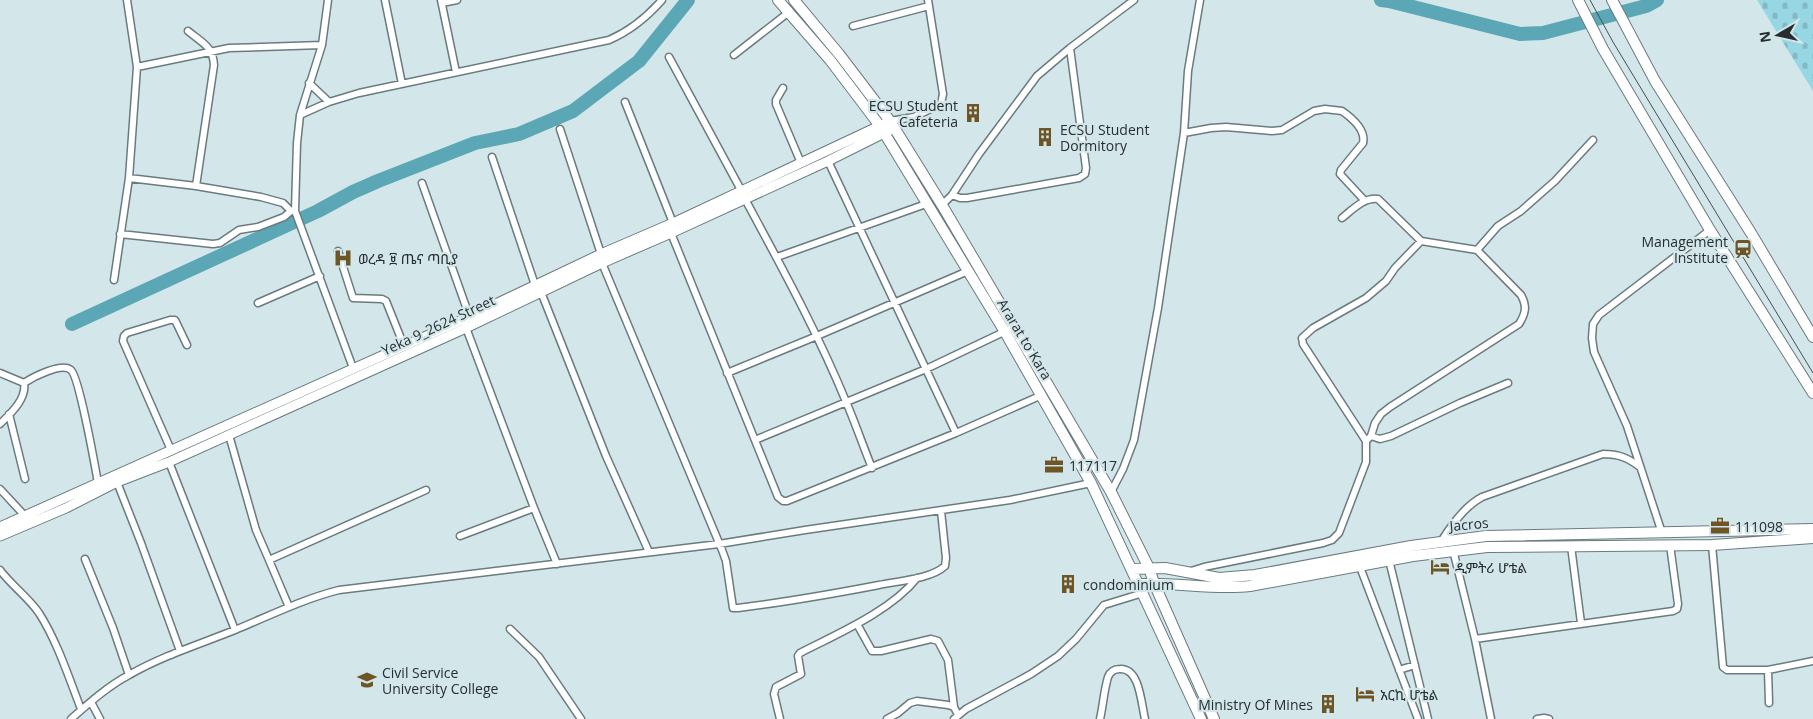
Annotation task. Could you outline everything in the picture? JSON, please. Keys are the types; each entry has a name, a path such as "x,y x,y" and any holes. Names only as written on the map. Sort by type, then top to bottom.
{"main road":[{"name":"Ararat to Kara","path":"778,0 834,57 892,125 942,205 1010,329 1042,395 1092,484 1202,719"},
{"name":"Ararat to Kara","path":"794,0 882,130 968,271 1010,329 1111,492 1149,568 1214,719"},
{"path":"1578,0 1603,49 1710,230 1813,393"},
{"path":"1612,0 1660,89 1751,233 1813,337"},
{"name":"Yeka 9_2624 Street","path":"602,258 672,233 802,163 852,144 892,125"},
{"name":"Yeka 9_2624 Street","path":"0,536 66,508 116,482 169,462 229,435 673,223 828,161 852,144"},
{"name":"Yeka 9_2624 Street","path":"0,527 404,346 468,322"},
{"name":"Jacros","path":"1132,568 1165,568 1219,578 1255,575 1442,540 1486,536 1813,529"},
{"path":"1486,536 1486,547"},
{"name":"Jacros","path":"1141,588 1154,583 1232,588 1250,586 1389,560 1486,547 1712,545 1813,538"}],"street":[{"path":"114,280 129,178 137,67 127,0"},
{"path":"294,213 300,115 322,45 328,0"},
{"path":"385,0 402,84"},
{"path":"456,72 442,1 457,0"},
{"path":"300,115 329,102 358,93 609,40 633,27 662,0"},
{"path":"942,205 952,195 979,154 1031,83 1070,48 1134,0"},
{"path":"1111,492 1123,469 1134,440 1158,308 1184,133 1188,71 1200,0"},
{"path":"853,26 928,3 943,98 940,104 914,118 892,125"},
{"path":"734,56 789,12"},
{"path":"188,31 212,51 214,65 196,186"},
{"path":"137,67 212,51 246,47 322,45"},
{"path":"952,195 960,198 981,196 1079,178 1085,174 1086,168 1070,48"},
{"path":"669,57 777,257 817,336 847,403 872,468"},
{"path":"309,83 329,102"},
{"path":"783,88 776,100 776,104 802,163"},
{"path":"625,102 673,223"},
{"path":"1184,133 1226,127 1272,131 1282,130 1314,111 1333,109 1342,111 1363,132 1364,138 1363,143 1341,170 1340,174 1365,201"},
{"path":"560,129 602,258 726,561 733,606 736,609 806,599 916,578 940,571 945,566 946,558 941,511"},
{"path":"1477,250 1498,226 1521,211 1555,181 1593,140"},
{"path":"492,156 538,288 606,456 649,552"},
{"path":"828,161 956,433"},
{"path":"129,178 196,186 283,203 294,213 303,230 354,368"},
{"path":"422,183 468,322 534,508 557,564"},
{"path":"1189,572 1204,566 1261,557 1332,540 1339,533 1361,478 1366,462 1369,438 1375,423 1385,410 1519,324 1525,314 1525,303 1520,295 1477,250 1421,241 1378,199 1372,198 1365,201 1342,218"},
{"path":"777,257 926,204"},
{"path":"120,234 213,244 220,243 239,230 265,225 294,213"},
{"path":"1662,533 1627,426 1594,352 1593,324 1598,315 1710,230"},
{"path":"672,233 778,497 783,501 872,468 1042,395"},
{"path":"1421,241 1395,268 1386,282 1366,298 1313,328 1302,338 1303,344 1369,438 1380,439 1391,436 1460,403 1508,383"},
{"path":"338,251 353,298 382,299 386,301 404,346"},
{"path":"727,373 968,271"},
{"path":"258,303 320,276"},
{"path":"171,450 123,341 127,333 175,320 187,345"},
{"path":"755,440 926,369 1010,329"},
{"path":"24,383 35,376 60,368 69,368 73,371 98,482"},
{"path":"0,373 24,383"},
{"path":"0,424 25,390 24,383"},
{"path":"9,414 25,479"},
{"path":"229,435 256,530 289,607"},
{"path":"1442,540 1450,526 1476,500 1482,497 1603,454 1616,454 1628,459 1640,468"},
{"path":"169,462 235,630"},
{"path":"116,482 141,543 180,651"},
{"path":"71,719 102,692 129,675 180,651 289,607 339,590 719,544 1010,500 1092,484"},
{"path":"0,489 25,516"},
{"path":"269,560 426,490"},
{"path":"460,536 534,508"},
{"path":"1712,545 1723,667 1727,670 1768,670 1813,661"},
{"path":"1571,546 1582,623"},
{"path":"1475,639 1673,611 1677,609 1678,604 1670,546"},
{"path":"1454,550 1491,719"},
{"path":"85,559 113,628 129,675"},
{"path":"1389,560 1428,719"},
{"path":"1360,566 1418,719"},
{"path":"0,570 28,599 46,626 82,709"},
{"path":"780,719 774,694 776,687 801,674 798,656 857,624 895,599 909,588 916,578"},
{"path":"857,624 872,651 881,651 931,639 938,641 948,660 956,717 1031,674 1058,656 1076,639 1104,605 1141,588"},
{"path":"510,629 539,657 581,719"},
{"path":"1399,670 1415,665"},
{"path":"1100,719 1108,678 1112,671 1118,668 1128,670 1133,674 1145,719"},
{"path":"1768,670 1769,703"},
{"path":"887,719 910,703 917,701 954,707"},
{"path":"91,702 100,719"},
{"path":"1537,719 1549,719"}],"green space":[{"path":"1757,0 1813,0 1813,91"}],"waterway":[{"path":"72,324 318,211 378,181 475,143 519,134 573,111 639,61 688,0"},
{"path":"1381,0 1520,34 1543,33 1646,6 1657,0"}],"tram line":[{"path":"1590,0 1613,42 1813,373"}],"place":[{"name":"ECSU Student Cafeteria","path":"973,113"},
{"name":"ECSU Student Dormitory","path":"1045,137"},
{"name":"Management Institute","path":"1743,249"},
{"name":"ወረዳ ፱ ጤና ጣቢያ","path":"343,258"},
{"name":"117117","path":"1054,465"},
{"name":"111098","path":"1720,526"},
{"name":"ዲምትሪ ሆቴል","path":"1440,567"},
{"name":"condominium","path":"1068,584"},
{"name":"Civil Service University College","path":"367,680"},
{"name":"አርኪ ሆቴል","path":"1365,694"},
{"name":"Ministry Of Mines","path":"1328,704"}]}
